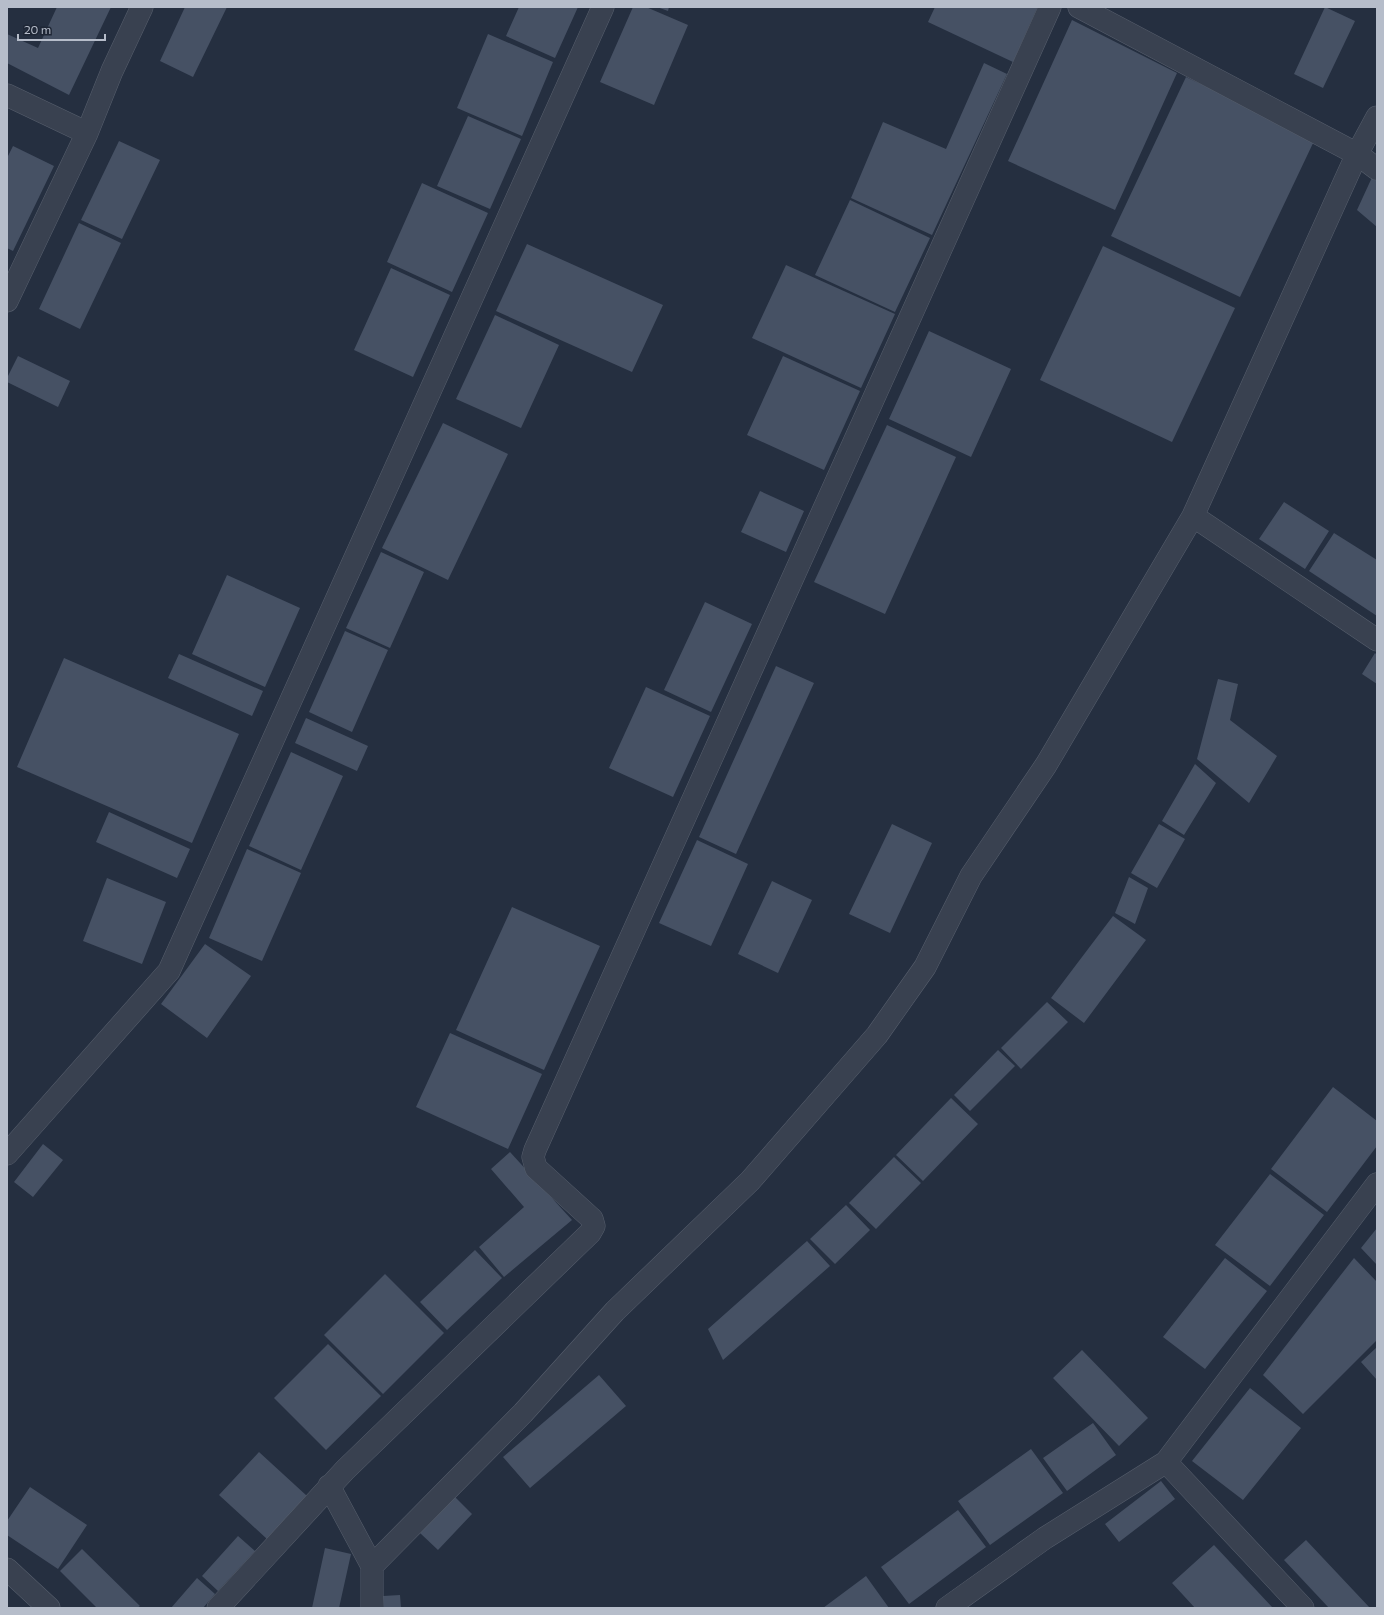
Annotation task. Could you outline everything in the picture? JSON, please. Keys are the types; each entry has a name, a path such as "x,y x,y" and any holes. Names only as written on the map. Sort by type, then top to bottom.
{"street":[{"path":"7,301 87,133 112,72 142,7"},
{"path":"7,1154 169,971 603,7"},
{"path":"218,1608 329,1486 590,1232 594,1226 592,1219 536,1168 533,1157 535,1150 1050,7"},
{"path":"1079,7 1357,154 1377,169"},
{"path":"7,95 87,133"},
{"path":"372,1566 523,1412 615,1312 750,1181 877,1035 925,967 971,876 1046,765 1193,516 1357,154 1377,116"},
{"path":"1193,516 1377,640"},
{"path":"947,1608 1045,1538 1166,1462 1376,1188"},
{"path":"1166,1462 1303,1608"},
{"path":"329,1486 372,1566 372,1608"},
{"path":"7,1568 49,1608"}],"building":[{"path":"57,7 111,7 69,95 7,63 7,34 38,48"},
{"path":"185,7 227,7 193,77 160,61"},
{"path":"519,7 578,7 555,58 506,36"},
{"path":"633,7 646,7 688,25 654,105 600,82"},
{"path":"657,7 669,7 668,11"},
{"path":"935,7 1037,8 1013,62 928,22"},
{"path":"1325,7 1355,21 1323,88 1294,74"},
{"path":"1072,20 1177,73 1115,210 1008,161"},
{"path":"488,34 553,62 522,136 457,108"},
{"path":"984,63 1007,74 932,235 851,198 883,122 946,149"},
{"path":"1186,77 1315,139 1240,297 1111,236"},
{"path":"468,116 521,139 490,209 437,186"},
{"path":"119,141 160,160 122,239 81,220"},
{"path":"13,146 54,166 13,251 7,248 7,158"},
{"path":"1374,173 1377,175 1377,227 1357,210"},
{"path":"422,183 488,213 452,292 387,262"},
{"path":"850,200 930,238 895,312 815,275"},
{"path":"79,223 121,243 80,329 39,309"},
{"path":"527,244 663,305 632,372 496,311"},
{"path":"1103,246 1235,308 1172,442 1040,380"},
{"path":"786,265 895,314 861,388 752,338"},
{"path":"391,268 450,295 413,377 354,350"},
{"path":"495,315 559,345 521,428 456,399"},
{"path":"929,331 1011,369 971,457 889,419"},
{"path":"18,356 70,381 58,407 7,382 7,378"},
{"path":"783,356 860,391 824,470 747,435"},
{"path":"443,423 508,454 448,580 382,548"},
{"path":"887,425 956,457 885,614 814,582"},
{"path":"760,491 804,511 786,552 741,532"},
{"path":"1284,502 1329,531 1305,569 1259,539"},
{"path":"1334,533 1377,560 1377,616 1309,571"},
{"path":"381,552 424,572 390,648 346,628"},
{"path":"227,575 300,608 265,687 192,654"},
{"path":"705,602 752,624 711,712 664,690"},
{"path":"345,631 388,650 352,732 309,712"},
{"path":"1375,653 1377,655 1377,684 1362,674"},
{"path":"179,654 263,691 252,716 168,678"},
{"path":"64,658 239,734 192,843 17,767"},
{"path":"776,666 814,683 736,854 699,837"},
{"path":"1218,679 1238,684 1230,720 1277,756 1249,803 1197,759"},
{"path":"646,687 710,716 673,797 609,768"},
{"path":"306,718 368,746 357,771 295,743"},
{"path":"291,752 343,776 301,870 249,846"},
{"path":"1195,764 1216,783 1184,835 1162,821"},
{"path":"109,812 190,849 177,878 96,842"},
{"path":"892,824 932,843 890,933 849,914"},
{"path":"1159,824 1185,839 1157,888 1131,873"},
{"path":"697,840 748,864 711,946 659,923"},
{"path":"247,849 301,873 262,961 209,938"},
{"path":"1129,877 1148,888 1135,924 1115,913"},
{"path":"107,878 166,902 142,964 83,941"},
{"path":"772,881 812,900 778,973 738,954"},
{"path":"512,907 600,946 544,1070 456,1030"},
{"path":"1113,916 1146,940 1084,1023 1051,998"},
{"path":"205,944 251,976 207,1038 161,1004"},
{"path":"1047,1002 1068,1022 1021,1069 1001,1048"},
{"path":"450,1033 542,1074 508,1149 416,1107"},
{"path":"998,1050 1015,1066 970,1111 954,1095"},
{"path":"1333,1087 1377,1121 1377,1146 1327,1212 1271,1169"},
{"path":"951,1098 978,1124 923,1181 896,1155"},
{"path":"43,1144 63,1160 33,1197 14,1182"},
{"path":"510,1152 572,1220 504,1277 479,1247 524,1207 491,1169"},
{"path":"894,1157 921,1183 876,1229 849,1203"},
{"path":"1270,1174 1324,1215 1270,1286 1215,1245"},
{"path":"846,1205 870,1230 835,1264 810,1239"},
{"path":"1377,1228 1377,1265 1361,1248"},
{"path":"807,1241 830,1266 723,1360 708,1329"},
{"path":"475,1250 502,1278 447,1330 420,1302"},
{"path":"1225,1258 1267,1291 1205,1369 1163,1337"},
{"path":"1354,1258 1377,1282 1377,1340 1303,1414 1263,1375"},
{"path":"385,1274 444,1333 383,1394 324,1335"},
{"path":"328,1344 381,1396 326,1450 274,1398"},
{"path":"1377,1347 1377,1380 1361,1362"},
{"path":"1082,1350 1148,1418 1119,1446 1053,1378"},
{"path":"599,1375 626,1406 530,1488 503,1457"},
{"path":"1250,1388 1301,1428 1243,1500 1192,1461"},
{"path":"1093,1423 1116,1455 1067,1491 1043,1458"},
{"path":"1031,1449 1063,1493 990,1545 958,1501"},
{"path":"259,1452 307,1496 267,1539 219,1495"},
{"path":"1161,1481 1175,1499 1119,1542 1105,1524"},
{"path":"30,1487 87,1525 58,1569 7,1535 7,1521"},
{"path":"455,1497 472,1514 438,1550 420,1533"},
{"path":"958,1510 986,1547 909,1604 881,1567"},
{"path":"238,1536 255,1551 218,1591 202,1576"},
{"path":"1306,1540 1370,1608 1329,1608 1284,1560"},
{"path":"1214,1545 1272,1607 1271,1608 1195,1608 1172,1583"},
{"path":"325,1548 351,1554 339,1608 312,1608"},
{"path":"82,1549 140,1606 137,1608 97,1608 60,1571"},
{"path":"866,1576 889,1608 823,1608"},
{"path":"197,1578 215,1594 203,1608 171,1608"},
{"path":"400,1595 401,1608 384,1608 383,1596"}]}
